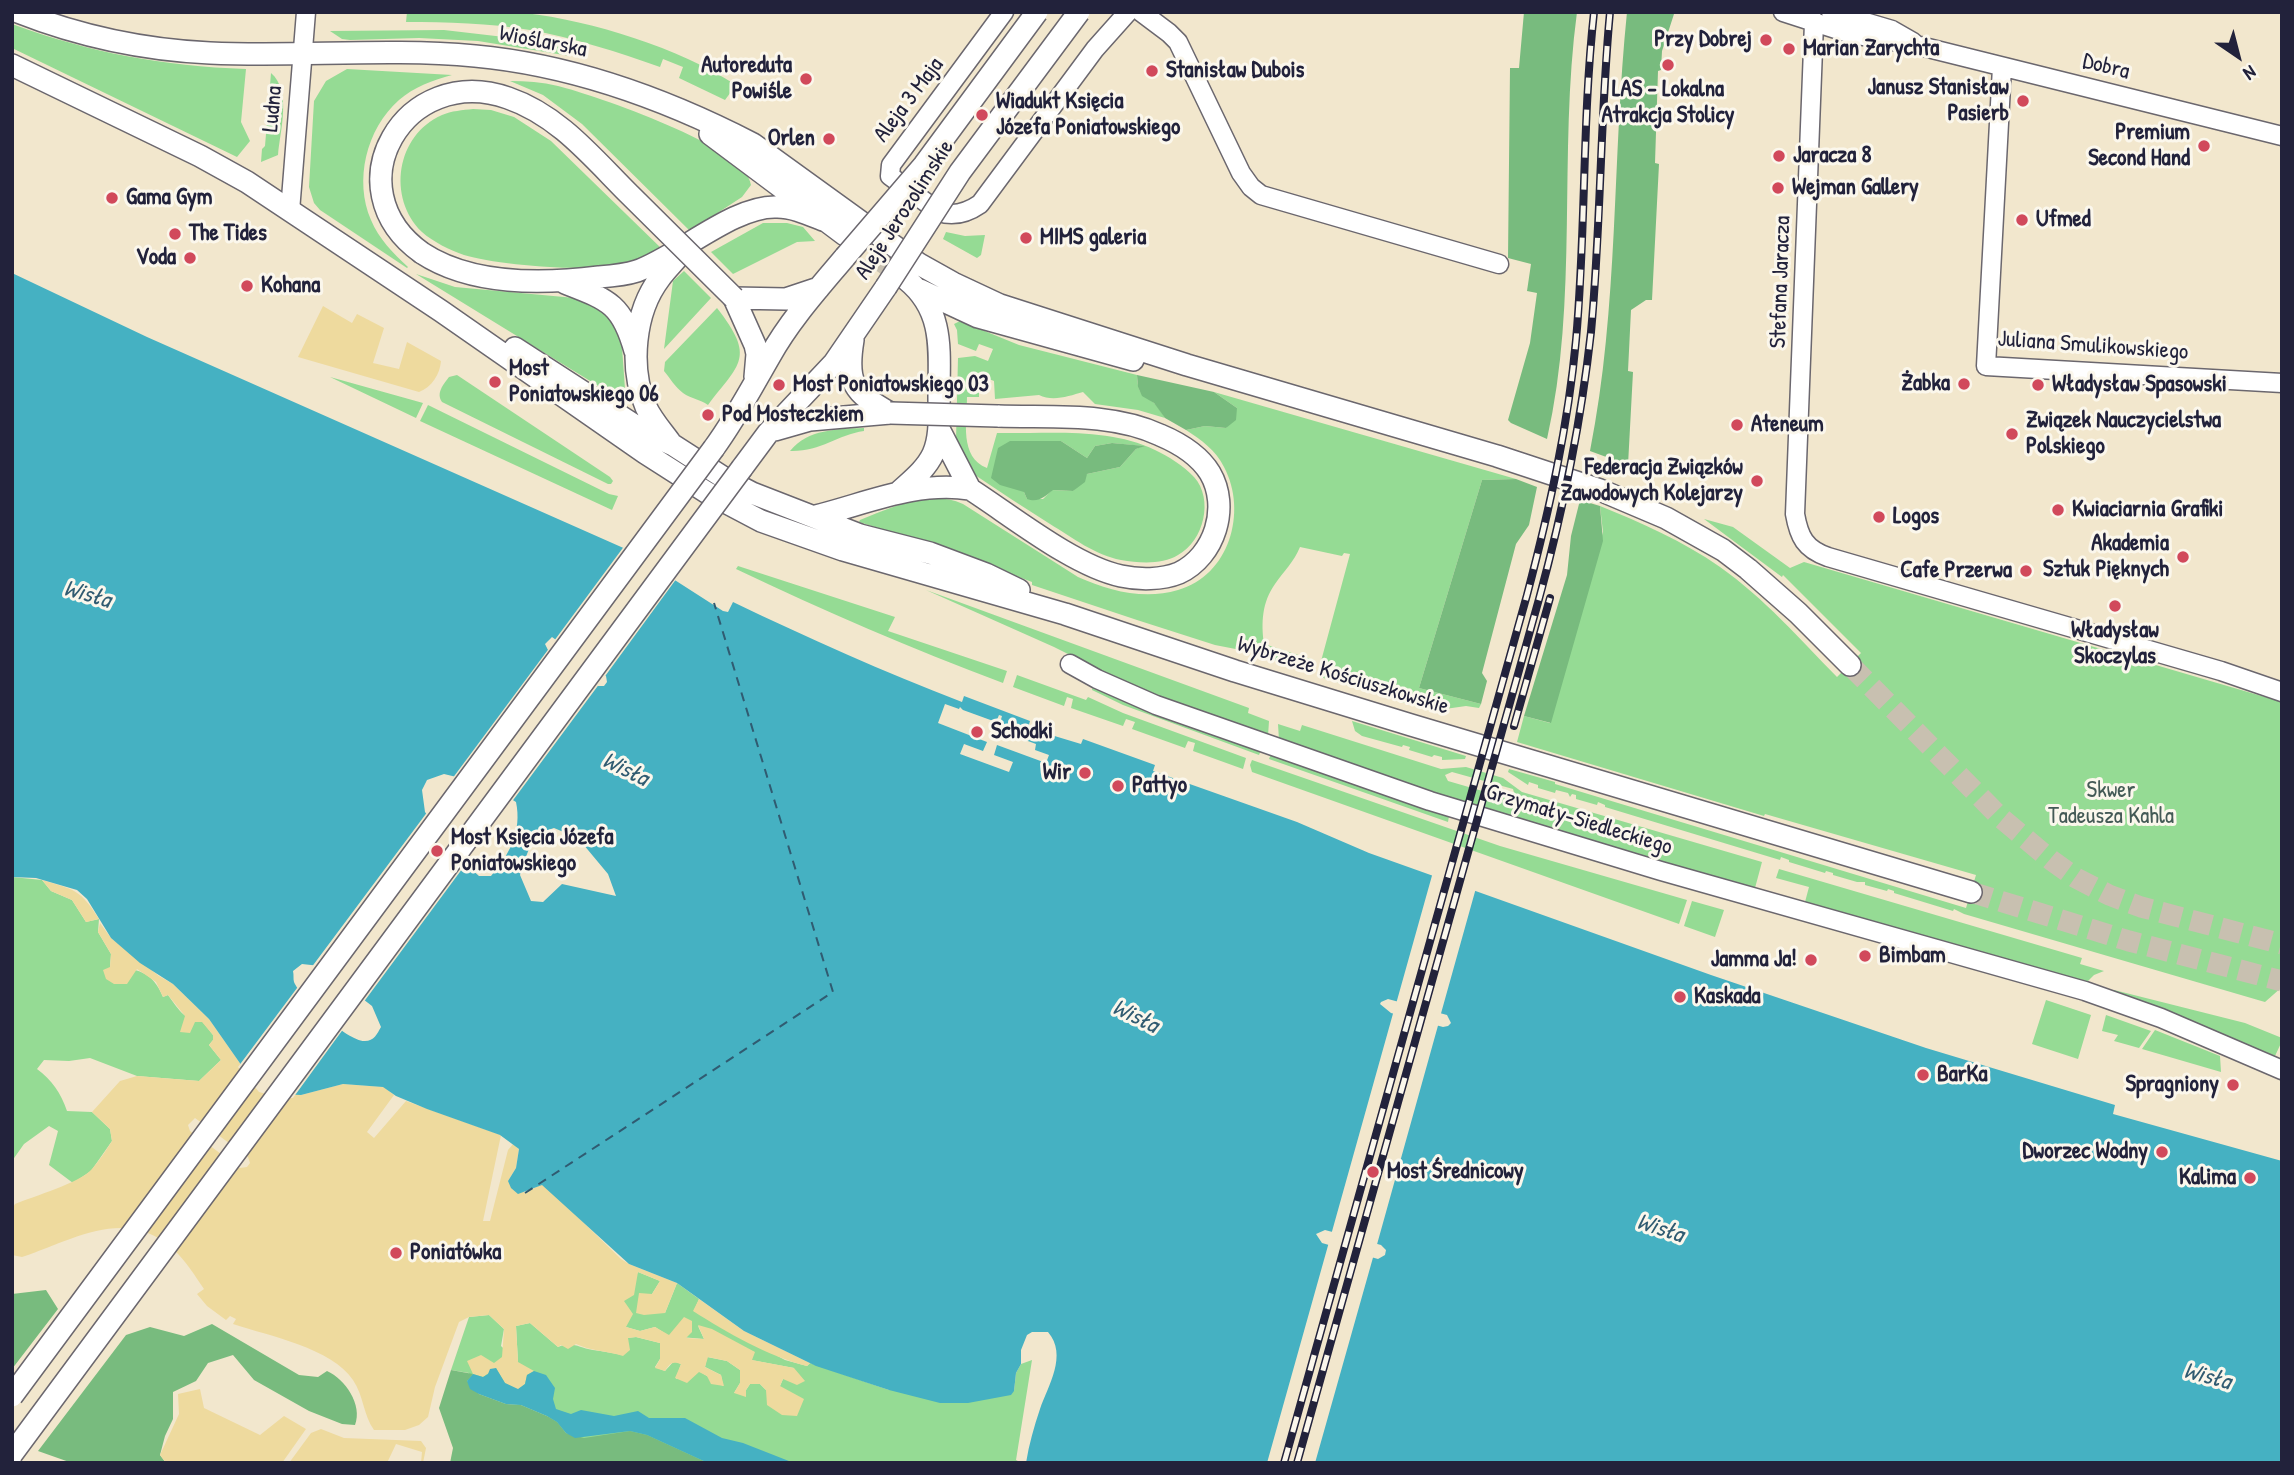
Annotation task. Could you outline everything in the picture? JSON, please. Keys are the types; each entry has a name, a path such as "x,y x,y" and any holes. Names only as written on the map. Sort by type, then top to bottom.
{"main road":[{"name":"Wioślarska","path":"18,12 77,31 148,47 208,53 414,54 499,60 591,78 665,104 753,144 852,227"},
{"name":"Aleje Jerozolimskie","path":"820,287 924,165 1037,12"},
{"name":"Aleje Jerozolimskie","path":"854,337 960,172 1079,12"},
{"path":"12,65 200,156 290,211 441,312 490,332 645,432 673,445 752,493 860,535 930,553 986,574 1065,614"},
{"path":"755,386 757,355 751,333 734,298 561,128 519,102 487,93 458,92 431,100 394,132 387,146 381,172 385,204 398,230 422,253 448,266 493,278 561,282 635,272 689,245 743,214 762,208 796,210 852,227 936,274 1000,305 1188,365 1497,456 1600,490 1666,518 1723,550 1748,569 1798,613 1850,666"},
{"path":"665,104 742,157 823,219"},
{"path":"636,353 642,318 652,292 660,278 689,245"},
{"path":"561,282 604,299 615,307 628,328 636,353 639,388 646,408 673,445"},
{"path":"900,491 925,467 933,455 939,429 938,335 931,311 914,285 978,317 1028,332 1128,360 1188,365"},
{"path":"734,298 786,299 820,287"},
{"path":"12,1396 714,448 755,386 771,354 820,287"},
{"name":"Wybrzeże Kościuszkowskie","path":"441,312 540,382 706,492 761,521 812,541 1065,614 1399,722 1971,892"},
{"path":"854,337 849,364 856,387 865,397 890,413"},
{"path":"12,1454 768,433 819,381 854,337"},
{"path":"768,433 810,420 890,413 1117,422 1160,435 1190,452 1210,473 1219,499 1217,527 1204,552 1189,566 1169,576 1132,578 1104,571 1079,559 970,489 948,486 900,491 861,505 816,516"},
{"path":"939,429 970,489"}],"street":[{"name":"Ludna","path":"290,211 306,12"},
{"name":"Aleja 3 Maja","path":"1004,12 891,165 890,176 939,212 948,215 970,211 980,204 1095,49 1128,12"},
{"path":"1141,12 1178,42 1241,173 1261,195 1499,264"},
{"name":"Dobra","path":"1783,12 1812,18 1851,34 1920,46 2282,136"},
{"name":"Dobra","path":"1831,12 1892,30 1920,46"},
{"name":"Stefana Jaracza","path":"1812,18 1795,514 1802,541 1809,548 1828,557 2221,671 2282,692"},
{"name":"Juliana Smulikowskiego","path":"2002,67 1986,366 2282,383"},
{"name":"Grzymały-Siedleckiego","path":"1070,664 1156,705 1430,801 1661,871 2085,991 2161,1018 2282,1070"}],"green space":[{"path":"481,10 579,22 662,48 689,59 736,85 725,100 679,78 683,67 663,59 660,67 579,41 515,28 468,23 406,22 407,12"},
{"path":"1524,12 1577,12 1569,119 1563,333 1557,387 1547,439 1508,420 1530,343 1537,293 1527,291 1531,264 1508,258 1510,68 1519,68"},
{"path":"1627,12 1674,14 1662,51 1661,70 1658,71 1655,163 1659,164 1652,300 1646,300 1631,310 1628,371 1633,372 1628,465 1590,451 1606,342"},
{"path":"12,24 70,43 128,56 186,65 246,69 241,122 250,141 237,157 12,48"},
{"path":"444,30 530,40 576,51 570,56 478,41 419,38 350,40 342,39 330,31"},
{"path":"347,69 452,75 424,84 399,100 378,125 366,156 364,189 371,220 382,240 407,268 320,210 314,203 309,187 314,101 326,81"},
{"path":"271,73 281,90 282,123 278,155 261,162 262,149 265,146"},
{"path":"510,81 558,86 667,125 725,155 743,170 751,185 742,197 690,231 582,124 543,95"},
{"path":"473,109 491,110 514,117 551,141 663,250 647,260 628,265 607,268 555,267 503,263 464,255 426,236 411,218 404,202 401,185 406,152 426,124 442,115"},
{"path":"763,223 787,223 803,227 815,241 797,242 733,274 711,252"},
{"path":"946,232 965,236 985,235 981,255 977,258 943,239"},
{"path":"684,271 711,298 664,349 673,281"},
{"path":"416,274 455,287 586,299 604,307 621,333 626,403"},
{"path":"717,308 737,338 740,350 735,369 708,405 683,393 664,371 665,362"},
{"path":"960,321 1019,345 1137,375 1141,392 1165,418 1138,410 1095,404 1083,392 1055,398 1039,395 995,399 994,381 979,375 979,397 967,397 968,447 978,463 987,468 997,433 1098,435 1137,443 1155,450 1190,473 1204,496 1205,508 1200,530 1187,549 1158,562 1111,558 1076,540 975,475 965,462 956,440 958,358 975,356 988,361 993,349 979,344 976,351 958,344 954,324","holes":["1061,441 1087,458 1095,446 1112,443 1143,446 1136,449 1120,467 1087,474 1073,491 1052,490 1043,499 1027,499 1024,492"]},
{"path":"457,375 610,477 613,481 611,484 442,402 440,392 443,386 449,377"},
{"path":"1137,375 1214,392 1237,408 1236,420 1226,428 1205,426 1186,430 1165,418 1154,403 1142,396"},
{"path":"330,377 423,403 416,418"},
{"path":"1214,392 1516,479 1482,480 1419,688 1481,704 1479,708 1466,706 1431,711 1317,676 1350,554 1344,553 1342,556 1300,547 1267,598 1263,621 1264,644 1314,660 1310,673 1251,652 1215,645 1032,585 1032,582 942,548 859,522 911,502 937,498 950,500 963,504 1090,582 1127,593 1152,594 1178,590 1196,583 1210,571 1229,540 1233,522 1231,485 1221,461 1203,442 1186,430 1205,426 1226,428 1237,408"},
{"path":"428,405 618,496 612,510 420,421"},
{"path":"864,428 864,431 810,449 790,451 814,434"},
{"path":"1010,441 1061,441 1087,458 1095,446 1112,443 1145,446 1136,449 1120,467 1087,474 1085,482 1073,491 1053,490 1041,499 1034,500 1027,499 1024,492 1000,485 991,478 998,448"},
{"path":"1516,479 1537,487 1529,525 1516,544 1482,673 1487,681 1481,704 1419,688 1482,480"},
{"path":"1580,500 1600,506 1603,541 1551,723 1524,716 1567,575 1571,536"},
{"name":"Skwer Tadeusza Kahla","path":"1600,506 1662,533 1720,567 1767,605 1837,677 1861,653 1783,575 1782,577 1704,519 1733,527 1790,568 1804,562 2282,702 2282,987 2265,1002 1954,909 1953,911 1888,889 1887,891 1865,885 1865,882 1857,882 1826,871 1825,873 1781,857 1780,860 1605,807 1598,802 1597,805 1576,799 1576,795 1572,794 1570,797 1568,793 1556,790 1555,793 1529,782 1528,785 1508,772 1509,769 1555,782 1966,908 1976,875 1765,814 1764,816 1517,742 1524,716 1550,723 1603,532"},
{"path":"738,566 895,617 888,631 1007,671 1003,683 835,615 736,569"},
{"path":"926,590 1249,708 1248,713 1269,721 1268,736 1142,691 1054,647"},
{"path":"1017,675 1086,700 1088,697 1123,713 1246,758 1243,769 1193,751 1195,743 1188,741 1185,748 1132,729 1135,722 1126,719 1123,726 1071,708 1073,699 1067,697 1064,706 1013,687"},
{"path":"1093,686 1128,703 1261,750 1259,755 1123,705 1092,690"},
{"path":"1352,721 1466,756 1465,759 1442,760 1442,757 1409,750 1410,747 1362,736 1355,731"},
{"path":"1278,724 1300,731 1302,725 1441,769 1466,767 1503,778 1522,792 1762,862 1755,888 1516,818 1279,740","holes":["1452,772 1513,789 1515,796 1510,799 1448,781 1445,775"]},
{"path":"1271,754 1449,816 1448,822 1269,759"},
{"path":"1252,760 1500,846 1687,900 1679,924 1252,772"},
{"path":"1779,869 2082,958 2080,964 2104,971 2094,975 2086,983 1805,902 1809,887 1776,878"},
{"path":"12,877 42,880 51,891 72,900 86,922 99,919 98,932 111,954 110,967 136,970 149,976 163,997 168,995 186,1016 202,1021 213,1035 209,1045 221,1060 199,1081 137,1076 90,1058 44,1060 37,1069 55,1087 67,1111 92,1112 110,1129 112,1141 91,1171 73,1183 49,1165 58,1131 49,1126 24,1144 12,1161"},
{"path":"1692,901 1724,910 1715,937 1684,926"},
{"path":"2114,990 2245,1023 2282,1038 2282,1041 2275,1056 2194,1022 2113,993"},
{"path":"2046,1000 2091,1015 2078,1059 2032,1044"},
{"path":"2106,1015 2151,1031 2139,1048 2114,1041 2118,1035 2102,1031"},
{"path":"2155,1030 2220,1056 2221,1072 2142,1049"},
{"path":"638,1272 660,1281 652,1294 665,1313 677,1283 699,1299 694,1311 785,1360 807,1366 810,1363 889,1390 1014,1391 1016,1373 1021,1364 1032,1360 1016,1460 1022,1463 666,1463 595,1448 566,1433 547,1416 521,1405 506,1404 479,1394 467,1381 469,1373 451,1370 469,1317 489,1315 504,1329 501,1346 518,1362 516,1326 530,1323 558,1347 572,1345 622,1355 627,1338 636,1337 660,1343 660,1359 655,1367 665,1371 674,1361 681,1364 676,1379 699,1371 723,1386 721,1375 705,1367 707,1357 727,1361 740,1370 740,1383 734,1393 746,1390 750,1384 760,1384 766,1390 780,1386 794,1368 751,1360 754,1352 698,1326 704,1339 669,1336 655,1327 640,1331 626,1327 623,1301"},
{"path":"46,1290 58,1309 12,1369 12,1294"},
{"path":"212,1324 299,1375 318,1377 327,1371 334,1375 346,1386 354,1401 357,1409 355,1425 342,1424 309,1411 254,1380 233,1355 208,1363 196,1381 173,1392 173,1419 160,1455 166,1463 72,1463 38,1451 126,1335 150,1327 184,1336"},
{"path":"451,1370 473,1374 467,1381 479,1394 506,1404 521,1405 547,1416 557,1422 566,1433 584,1438 630,1431 647,1435 708,1463 450,1463 453,1448 439,1408"}],"sand":[{"path":"323,306 352,323 357,314 384,328 373,363 399,369 407,342 441,361 439,371 428,387 419,392 298,357"},
{"path":"42,880 76,892 99,919 86,922 72,900 51,891"},
{"name":"Poniatówka","path":"100,923 111,938 173,984 209,1019 244,1069 301,1095 343,1084 384,1087 394,1095 367,1132 374,1138 406,1101 501,1135 483,1221 490,1221 508,1150 513,1144 519,1149 516,1168 508,1181 525,1193 542,1184 621,1259 677,1283 665,1313 636,1313 639,1293 652,1294 660,1281 638,1272 634,1295 624,1301 633,1314 626,1327 640,1331 655,1327 669,1335 684,1317 692,1321 692,1332 686,1338 704,1339 698,1325 712,1329 755,1352 752,1360 794,1368 805,1381 797,1385 783,1379 780,1386 804,1399 797,1416 782,1415 767,1405 766,1390 760,1384 750,1384 746,1397 734,1393 740,1383 740,1370 727,1361 708,1357 705,1367 721,1375 724,1386 711,1384 707,1376 699,1372 687,1383 675,1378 681,1364 671,1363 665,1371 655,1368 660,1359 660,1343 636,1337 628,1338 630,1350 623,1356 576,1344 568,1349 561,1345 558,1347 530,1323 516,1326 518,1362 534,1371 527,1375 525,1384 518,1390 505,1383 496,1368 483,1377 473,1374 467,1361 481,1355 494,1363 502,1357 504,1329 489,1315 469,1317 459,1322 435,1387 428,1417 419,1425 405,1430 374,1430 357,1386 343,1369 330,1359 299,1344 233,1324 236,1319 230,1316 226,1320 207,1306 197,1294 204,1289 182,1259 156,1237 138,1230 100,1230 22,1257 12,1255 12,1209 15,1204 86,1174 112,1141 110,1129 92,1112 120,1081 137,1076 199,1081 221,1060 209,1045 213,1035 202,1022 195,1022 190,1033 180,1032 185,1016 168,995 163,997 156,982 137,969 127,984 114,984 106,979 103,970 110,967 111,954 98,932","holes":["195,1118 248,1157 250,1163 247,1167 240,1168 190,1131 188,1125"]},
{"path":"699,1299 744,1331 810,1363 807,1366 777,1356 720,1327 693,1311"},
{"path":"200,1389 204,1408 260,1435 284,1416 306,1429 282,1463 166,1463 160,1455 179,1414 178,1394"},
{"path":"321,1429 344,1438 421,1441 426,1448 423,1463 422,1452 396,1444 387,1463 289,1463 311,1433"}],"water":[{"name":"Wisła","path":"12,273 147,337 628,550 723,611 728,612 733,602 933,691 962,702 964,696 1030,721 1028,728 1081,744 1083,739 1155,765 1153,771 1297,822 1369,853 1711,975 1926,1048 2115,1105 2113,1114 2282,1161 2282,1463 1026,1463 1040,1409 1055,1370 1056,1350 1048,1332 1032,1332 1027,1335 1011,1395 968,1403 940,1403 889,1390 816,1366 744,1331 677,1283 629,1264 542,1185 518,1194 508,1181 516,1168 519,1149 500,1135 427,1109 396,1096 383,1087 343,1084 301,1095 281,1094 244,1069 209,1019 173,984 140,963 111,938 87,899 77,890 36,878 12,877","holes":["552,637 606,676 607,682 604,686 598,686 548,650 545,644","444,774 490,788 516,802 517,823 513,842 491,876 479,876 460,859 425,812 422,790 427,780","554,828 578,838 608,874 616,896 562,884 543,902 531,901 520,875 531,846 539,836","302,964 320,966 372,1006 381,1027 377,1035 365,1041 337,1027 298,989 293,971","1388,999 1447,1015 1451,1023 1443,1027 1391,1013 1380,1004","1325,1230 1381,1245 1386,1250 1385,1255 1378,1259 1322,1243 1316,1234"]},
{"path":"496,1368 505,1383 518,1389 525,1384 527,1375 534,1371 546,1375 555,1388 553,1399 556,1409 571,1414 581,1410 614,1416 638,1411 649,1418 685,1418 722,1438 743,1443 794,1463 708,1463 647,1435 630,1431 575,1438 547,1416 521,1405 506,1404 470,1389 467,1381 473,1374 483,1377 490,1369"}],"pier":[{"path":"625,545 677,578 603,679 554,641"},
{"path":"550,647 600,683 511,803 475,785 452,779"},
{"path":"945,704 959,709 960,707 996,722 999,715 1002,716 1000,723 1019,731 1017,737 1036,744 1035,750 1049,755 1046,763 997,745 994,755 1013,762 1009,772 960,754 964,744 983,751 987,742 938,723"},
{"path":"428,811 468,861 363,1003 319,969 311,968"},
{"path":"1433,872 1476,888 1440,1017 1396,1004"},
{"path":"300,984 332,1021 344,1028 293,1098 281,1098 259,1092 238,1067"},
{"path":"1394,1010 1439,1022 1376,1248 1331,1235"},
{"path":"1329,1242 1374,1254 1315,1463 1267,1463"}],"ferry route":[{"path":"525,1193 833,992 714,603"}],"tunnel":[{"path":"845,235 907,280"},
{"path":"1850,665 2001,818 2076,878 2141,907 2282,944"},
{"path":"1971,892 2129,941 2282,981"}],"railway":[{"path":"1284,1463 1527,595 1550,500 1563,437 1576,340 1594,12"},
{"path":"1297,1463 1556,533 1582,399 1591,332 1610,12"},
{"path":"1514,726 1550,598"}],"place":[{"name":"Przy Dobrej","path":"1766,40"},
{"name":"Marian Zarychta","path":"1789,49"},
{"name":"LAS - Lokalna Atrakcja Stolicy","path":"1668,65"},
{"name":"Stanisław Dubois","path":"1152,71"},
{"name":"Autoreduta Powiśle","path":"806,79"},
{"name":"Janusz Stanisław Pasierb","path":"2023,101"},
{"name":"Wiadukt Księcia Józefa Poniatowskiego","path":"982,115"},
{"name":"Orlen","path":"829,139"},
{"name":"Premium Second Hand","path":"2204,146"},
{"name":"Jaracza 8","path":"1779,156"},
{"name":"Wejman Gallery","path":"1778,188"},
{"name":"Gama Gym","path":"112,198"},
{"name":"Ufmed","path":"2022,220"},
{"name":"The Tides","path":"175,234"},
{"name":"MIMS galeria","path":"1026,238"},
{"name":"Voda","path":"190,258"},
{"name":"Kohana","path":"247,286"},
{"name":"Most Poniatowskiego 06","path":"495,382"},
{"name":"Żabka","path":"1964,384"},
{"name":"Most Poniatowskiego 03","path":"779,385"},
{"name":"Władysław Spasowski","path":"2038,385"},
{"name":"Pod Mosteczkiem","path":"708,415"},
{"name":"Ateneum","path":"1737,425"},
{"name":"Związek Nauczycielstwa Polskiego","path":"2012,434"},
{"name":"Federacja Związków Zawodowych Kolejarzy","path":"1757,481"},
{"name":"Kwiaciarnia Grafiki","path":"2058,510"},
{"name":"Logos","path":"1879,517"},
{"name":"Akademia Sztuk Pięknych","path":"2183,557"},
{"name":"Cafe Przerwa","path":"2026,571"},
{"name":"Władysław Skoczylas","path":"2115,606"},
{"name":"Schodki","path":"977,732"},
{"name":"Wir","path":"1085,773"},
{"name":"Pattyo","path":"1118,786"},
{"name":"Most Księcia Józefa Poniatowskiego","path":"437,851"},
{"name":"Bimbam","path":"1865,956"},
{"name":"Jamma Ja!","path":"1811,960"},
{"name":"Kaskada","path":"1680,997"},
{"name":"BarKa","path":"1923,1075"},
{"name":"Spragniony","path":"2233,1085"},
{"name":"Dworzec Wodny","path":"2162,1152"},
{"name":"Most Średnicowy","path":"1373,1172"},
{"name":"Kalima","path":"2250,1178"},
{"name":"Poniatówka","path":"396,1253"}]}
